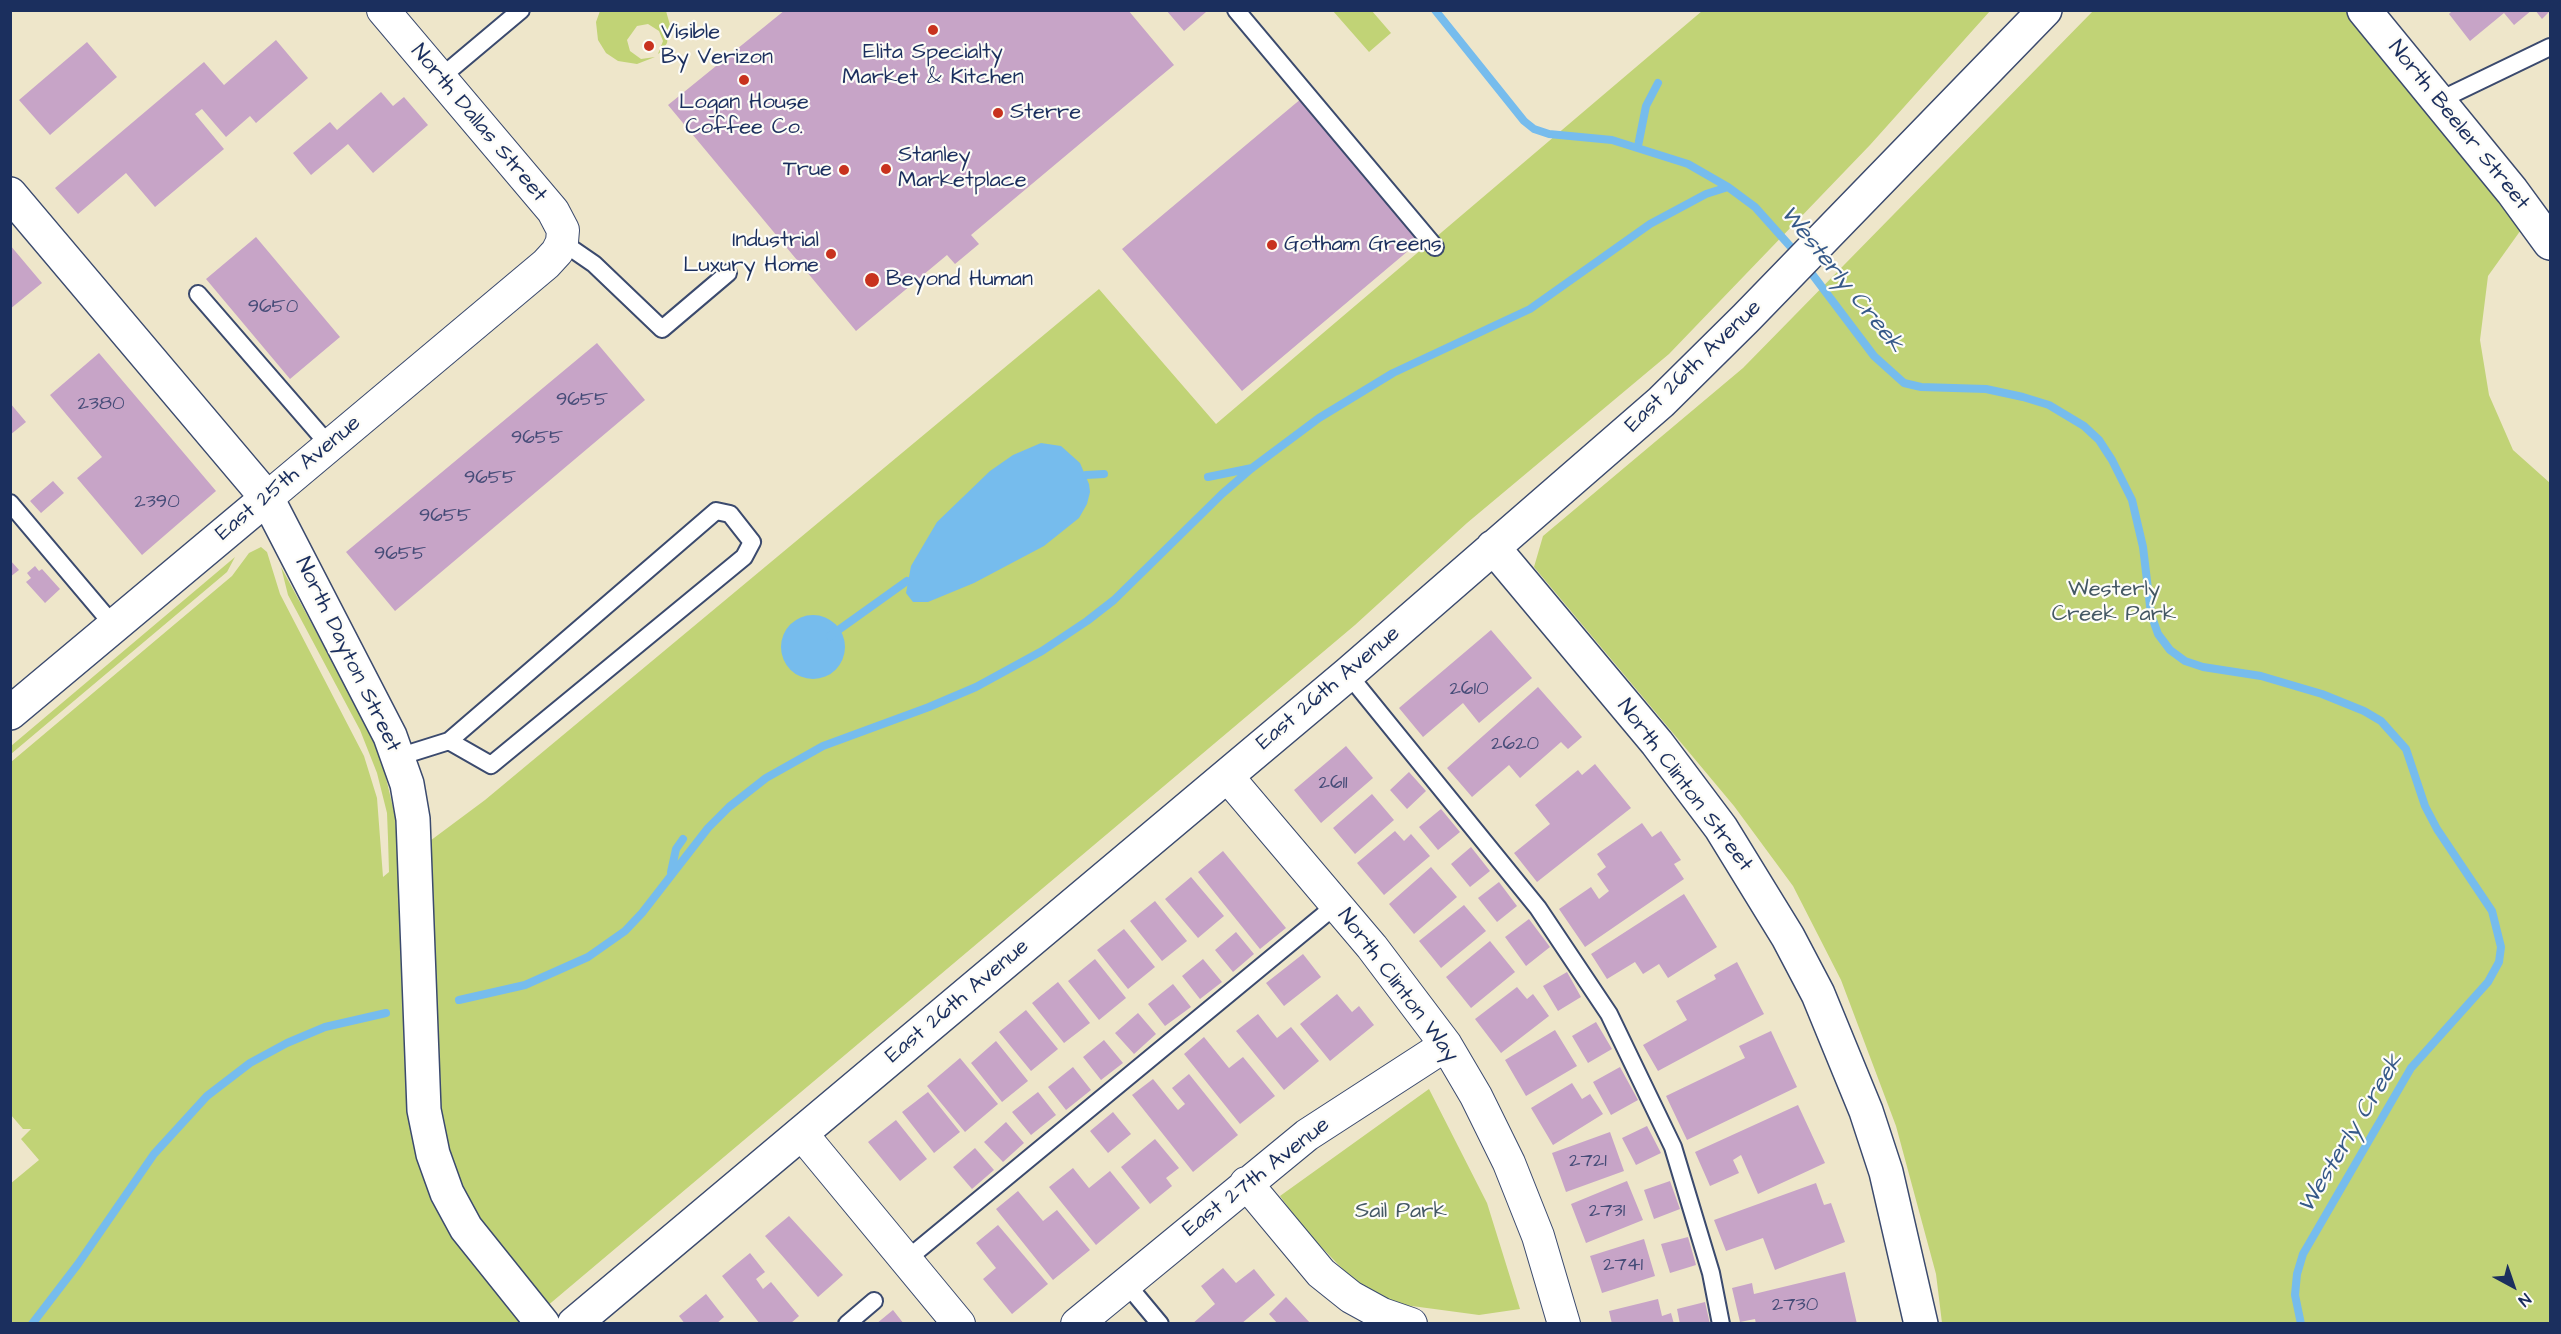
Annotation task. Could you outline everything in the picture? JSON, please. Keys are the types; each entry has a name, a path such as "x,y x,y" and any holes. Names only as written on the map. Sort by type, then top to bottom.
{"street":[{"name":"North Dallas Street","path":"383,10 557,218 563,230 562,242"},
{"name":"East 26th Avenue","path":"574,1323 1348,674 1661,402 1746,318 2045,10"},
{"name":"North Beeler Street","path":"2364,10 2439,101 2550,243"},
{"name":"North Dayton Street","path":"10,194 267,498 377,710 398,757 413,819 424,1110 431,1145 443,1183 466,1228 543,1323"},
{"name":"East 25th Avenue","path":"10,713 546,264 557,252 562,242"},
{"name":"North Clinton Street","path":"1493,547 1657,743 1722,828 1788,937 1826,1013 1866,1112 1886,1172 1921,1323"},
{"name":"North Clinton Way","path":"1227,776 1379,956 1446,1045 1476,1096 1509,1163 1538,1236 1558,1323"},
{"name":"East 27th Avenue","path":"1077,1323 1246,1182 1307,1135 1446,1045"},
{"path":"801,1133 959,1323"},
{"path":"1246,1182 1321,1273 1351,1297 1382,1314 1411,1323"}],"lane":[{"path":"440,78 521,10"},
{"path":"1236,10 1435,247"},
{"path":"2439,101 2550,47"},
{"path":"562,242 594,264 662,329 729,273"},
{"path":"198,294 329,445"},
{"path":"10,503 114,626"},
{"path":"398,757 449,741 716,511 730,514 752,542 744,557 491,765 449,741"},
{"path":"1348,674 1538,908 1609,1014 1673,1147 1711,1273 1721,1323"},
{"path":"906,1260 1336,905"},
{"path":"1125,1282 1160,1323"},
{"path":"847,1323 874,1301"}],"green space":[{"path":"600,11 666,11 670,25 667,43 658,54 663,41 659,31 648,24 637,26 627,40 630,51 641,59 655,57 637,64 618,61 606,53 598,40 596,22"},
{"path":"1333,11 1372,11 1391,33 1369,52"},
{"path":"1702,11 1990,11 1870,145 1669,354 1467,523 1355,625 527,1323 11,1323 10,1184 39,1160 21,1139 31,1129 23,1129 11,1115 11,762 232,576 249,553 261,547 267,552 280,594 364,756 377,798 383,877 389,872 387,813 377,773 360,730 288,595 281,567 371,733 381,757 395,816 399,864 485,800 1099,289 1216,424"},
{"name":"Westerly Creek Park","path":"2093,11 2346,11 2523,227 2488,276 2480,340 2489,395 2513,450 2550,483 2550,1323 1942,1323 1936,1274 1896,1126 1841,980 1793,886 1734,806 1534,567 1543,536 1743,368"},
{"path":"235,557 227,572 11,754 11,746"},
{"name":"Sail Park","path":"1429,1089 1487,1203 1520,1309 1479,1315 1397,1304 1359,1286 1302,1227 1280,1196"}],"water":[{"path":"1041,443 1061,446 1080,463 1090,492 1087,504 1079,518 1044,546 974,583 928,602 913,602 906,593 911,566 937,522 990,471 1013,455"},
{"path":"813,615 825,617 836,624 843,635 845,647 843,659 836,670 825,677 813,679 801,677 790,670 783,659 781,647 783,635 790,624 801,617"}],"building":[{"name":"Stanley Marketplace","path":"785,10 1128,10 1174,65 971,235 979,244 955,264 947,255 856,331 668,105"},
{"path":"1166,10 1205,10 1206,12 1184,31"},
{"path":"2453,10 2532,10 2514,25 2504,13 2470,41 2449,14"},
{"path":"2535,10 2550,10 2550,11 2542,19"},
{"path":"276,40 308,78 256,123 250,116 226,137 202,109 195,114 224,149 155,207 126,173 78,214 55,188 204,62 224,85"},
{"path":"87,42 117,77 50,135 19,100"},
{"path":"381,92 393,106 404,97 428,125 373,173 348,144 311,175 293,153 330,122 337,130"},
{"name":"Gotham Greens","path":"1302,98 1421,240 1242,391 1122,249"},
{"path":"256,237 340,337 290,379 206,279"},
{"path":"10,245 42,283 10,309"},
{"path":"597,343 645,400 395,611 346,552"},
{"path":"99,353 216,491 142,555 77,478 102,457 50,395"},
{"path":"10,403 26,422 10,435"},
{"path":"53,481 64,493 41,513 30,501"},
{"path":"10,560 19,570 10,577"},
{"path":"35,566 39,571 42,569 60,589 45,603 26,582 31,578 27,573"},
{"path":"1491,630 1532,678 1479,723 1463,703 1423,737 1399,708"},
{"path":"1538,687 1582,737 1568,749 1561,742 1520,778 1509,765 1472,797 1447,768"},
{"path":"1346,746 1373,778 1321,823 1294,790"},
{"path":"1595,764 1631,808 1537,882 1514,853 1550,824 1535,805 1578,770 1582,775"},
{"path":"1409,772 1426,791 1407,809 1390,790"},
{"path":"1372,794 1394,820 1355,854 1333,828"},
{"path":"1441,809 1460,832 1438,850 1419,827"},
{"path":"1642,823 1652,837 1661,831 1681,860 1674,864 1684,879 1585,947 1559,909 1591,887 1599,899 1609,891 1597,874 1606,867 1597,854"},
{"path":"1395,831 1404,841 1411,834 1430,856 1384,895 1357,863"},
{"path":"1471,847 1490,871 1470,887 1451,864"},
{"path":"1223,851 1286,928 1260,949 1198,872"},
{"path":"1431,867 1457,897 1414,934 1389,904"},
{"path":"1191,877 1224,916 1198,938 1165,899"},
{"path":"1499,882 1517,906 1497,922 1478,898"},
{"path":"1684,894 1717,947 1668,978 1659,964 1643,974 1635,962 1607,979 1591,954"},
{"path":"1155,901 1187,941 1162,961 1130,921"},
{"path":"1464,905 1486,931 1441,968 1419,941"},
{"path":"1529,919 1550,947 1526,966 1505,937"},
{"path":"1124,929 1155,967 1128,989 1097,950"},
{"path":"1236,932 1254,954 1233,972 1215,950"},
{"path":"1490,941 1515,972 1471,1008 1446,977"},
{"path":"1303,954 1321,977 1284,1006 1266,983"},
{"path":"1095,959 1126,998 1099,1020 1068,981"},
{"path":"1203,959 1222,982 1200,999 1182,976"},
{"path":"1737,962 1764,1014 1658,1071 1643,1045 1687,1020 1676,1001 1716,979 1714,975"},
{"path":"1567,972 1581,997 1558,1011 1543,986"},
{"path":"1058,982 1090,1023 1064,1043 1032,1003"},
{"path":"1173,984 1191,1007 1165,1026 1148,1004"},
{"path":"1517,987 1527,999 1533,994 1549,1016 1501,1053 1475,1019"},
{"path":"1337,994 1352,1012 1359,1006 1374,1025 1330,1061 1300,1024"},
{"path":"1026,1010 1058,1049 1031,1071 999,1032"},
{"path":"1138,1013 1156,1034 1134,1054 1115,1033"},
{"path":"1258,1014 1277,1038 1291,1027 1319,1061 1284,1090 1236,1031"},
{"path":"1596,1022 1612,1049 1588,1063 1572,1036"},
{"path":"1555,1030 1577,1066 1526,1096 1505,1060"},
{"path":"1771,1031 1797,1087 1687,1140 1666,1096 1745,1058 1739,1046"},
{"path":"1204,1037 1229,1068 1243,1057 1275,1096 1240,1124 1184,1054"},
{"path":"1104,1040 1123,1063 1101,1080 1083,1057"},
{"path":"996,1041 1028,1081 1002,1102 971,1063"},
{"path":"960,1058 998,1104 965,1132 927,1086"},
{"path":"1073,1067 1091,1090 1066,1110 1048,1087"},
{"path":"1620,1067 1638,1100 1611,1115 1593,1082"},
{"path":"1189,1074 1238,1135 1193,1172 1132,1095 1153,1079 1178,1110 1185,1104 1172,1088"},
{"path":"1572,1083 1582,1099 1590,1094 1603,1114 1553,1145 1531,1108"},
{"path":"928,1092 960,1132 934,1153 902,1112"},
{"path":"1038,1092 1056,1115 1031,1135 1012,1112"},
{"path":"1798,1105 1825,1163 1758,1194 1741,1155 1733,1160 1739,1173 1710,1186 1695,1152"},
{"path":"1113,1112 1131,1134 1108,1153 1090,1131"},
{"path":"896,1120 927,1159 900,1181 868,1142"},
{"path":"1006,1122 1024,1143 1003,1162 984,1142"},
{"path":"1647,1126 1661,1153 1636,1165 1622,1138"},
{"path":"1610,1132 1624,1171 1566,1192 1552,1153"},
{"path":"1155,1139 1179,1168 1166,1178 1172,1186 1150,1204 1121,1167"},
{"path":"975,1148 994,1170 972,1189 953,1167"},
{"path":"1073,1168 1089,1188 1110,1171 1140,1208 1096,1245 1049,1187"},
{"path":"1627,1181 1643,1220 1586,1243 1571,1204"},
{"path":"1670,1181 1680,1209 1654,1219 1644,1190"},
{"path":"1816,1183 1824,1205 1831,1203 1845,1242 1775,1270 1763,1238 1726,1251 1714,1220"},
{"path":"1018,1191 1043,1221 1057,1210 1090,1250 1053,1280 996,1209"},
{"path":"789,1216 843,1275 818,1297 765,1236"},
{"path":"998,1225 1048,1284 1012,1314 983,1279 996,1268 976,1243"},
{"path":"1688,1237 1696,1265 1670,1273 1661,1244"},
{"path":"1644,1239 1655,1276 1602,1293 1590,1256"},
{"path":"750,1253 765,1272 756,1279 763,1289 771,1282 799,1316 790,1324 760,1324 722,1276"},
{"path":"1223,1268 1236,1283 1254,1269 1275,1295 1241,1324 1192,1324 1215,1304 1201,1286"},
{"path":"1845,1272 1857,1324 1756,1324 1755,1319 1740,1322 1732,1288 1752,1283 1754,1294"},
{"path":"706,1294 724,1317 716,1324 685,1324 679,1316"},
{"path":"1286,1297 1311,1324 1278,1324 1269,1314"},
{"path":"1658,1299 1662,1316 1671,1313 1674,1324 1612,1324 1609,1311"},
{"path":"1705,1302 1710,1324 1680,1324 1677,1309"},
{"path":"893,1310 904,1324 876,1324"}],"waterway":[{"name":"Westerly Creek","path":"1435,10 1524,121 1534,129 1549,134 1612,140 1688,164 1728,187 1755,207 1798,255"},
{"path":"1638,146 1646,106 1658,83"},
{"path":"459,1000 525,985 588,957 625,931 642,913 708,828 729,807 766,778 823,746 976,687 1042,651 1114,600 1222,494 1252,468 1319,418 1393,373 1530,309 1650,224 1706,194 1728,187"},
{"name":"Westerly Creek","path":"1806,266 1874,356 1904,383 1921,387 1986,389 2023,397 2049,405 2084,426 2099,440 2132,500 2143,547 2151,614 2158,634 2170,650 2185,661 2203,667 2261,676 2322,694 2364,711 2381,721 2406,749 2425,806 2437,829 2492,911 2501,947 2499,962 2488,982 2411,1068 2303,1254 2297,1274 2295,1295 2301,1324"},
{"path":"1208,477 1252,468"},
{"path":"1086,475 1104,474"},
{"path":"830,636 907,581"},
{"path":"671,872 676,849 683,839"},
{"path":"32,1324 78,1264 154,1154 207,1096 250,1063 287,1043 325,1027 386,1013"}],"place":[{"name":"Elita Specialty Market & Kitchen","path":"933,30"},
{"name":"Visible By Verizon","path":"649,46"},
{"name":"Logan House Coffee Co.","path":"744,80"},
{"name":"Sterre","path":"998,113"},
{"name":"Stanley Marketplace","path":"886,169"},
{"name":"True","path":"844,170"},
{"name":"Gotham Greens","path":"1272,245"},
{"name":"Industrial Luxury Home","path":"831,254"},
{"name":"Beyond Human","path":"872,280"}]}
